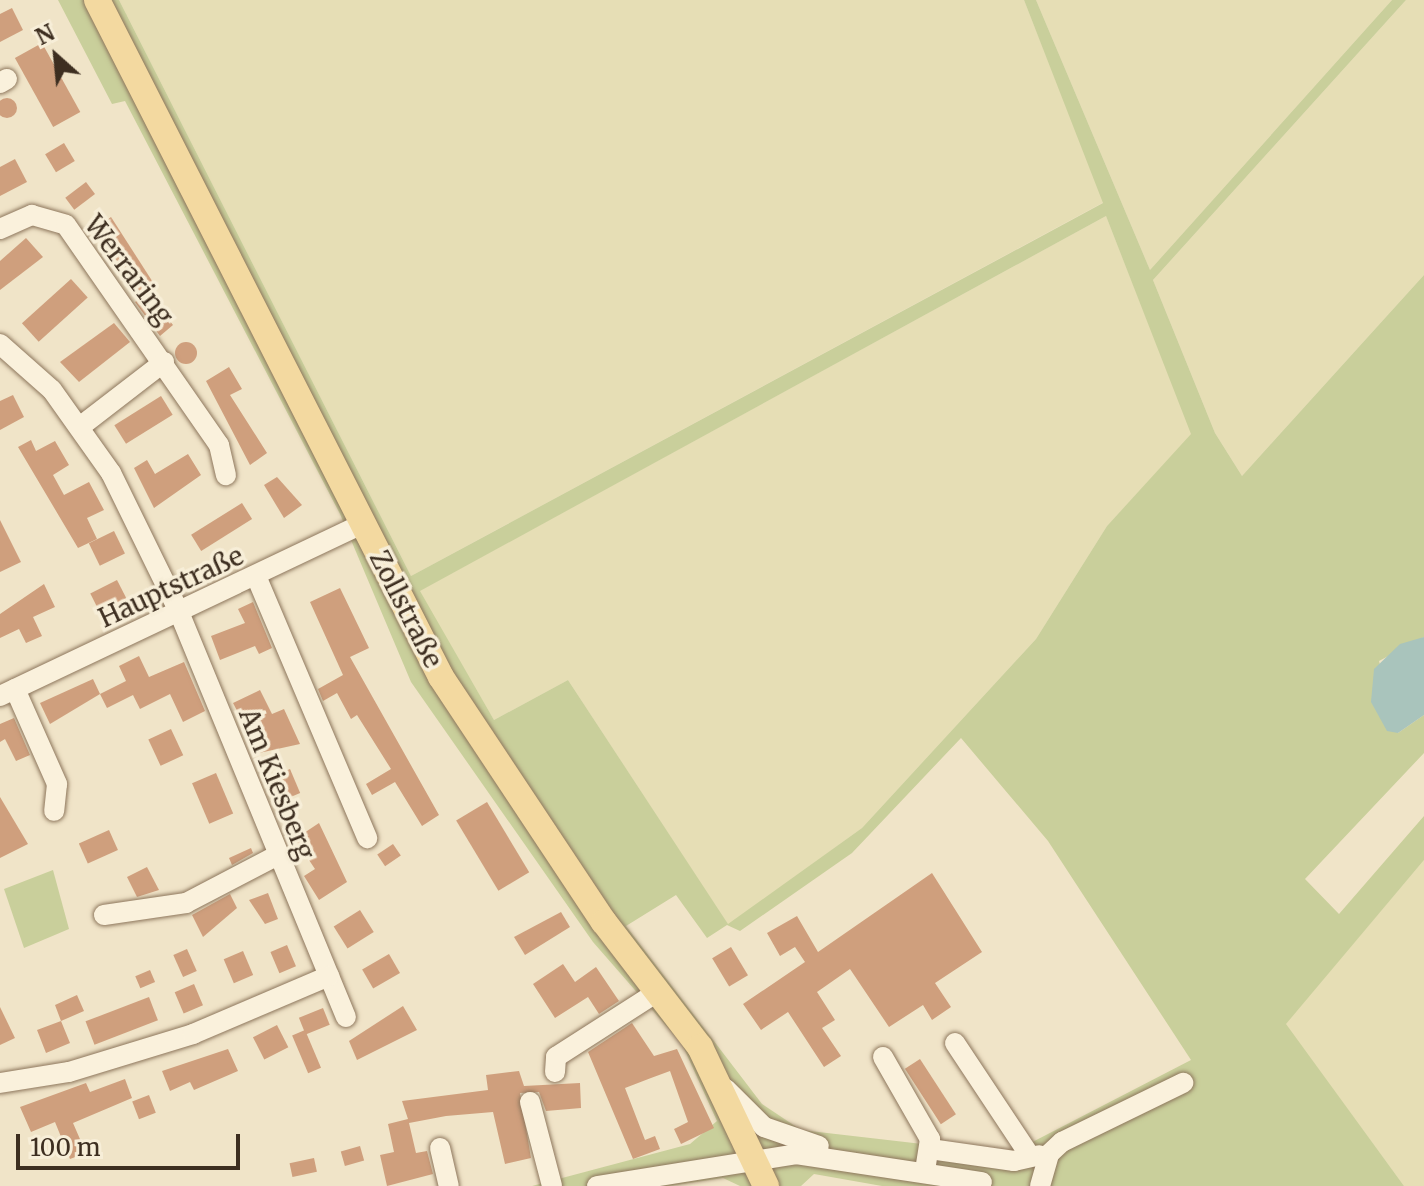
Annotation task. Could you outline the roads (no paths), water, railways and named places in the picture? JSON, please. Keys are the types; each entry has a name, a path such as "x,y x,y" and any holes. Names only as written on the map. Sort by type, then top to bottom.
{"main road":[{"name":"Zollstraße","path":"97,0 363,524 471,728 659,991 716,1077 766,1186"}],"street":[{"name":"Werraring","path":"0,229 32,215 66,225 219,445 226,475"},
{"name":"Am Kiesberg","path":"0,344 81,426 179,612 346,1017"},
{"name":"Werraring","path":"81,426 164,362"},
{"name":"Hauptstraße","path":"8,692 363,524"},
{"path":"256,576 367,838"},
{"path":"8,692 57,784 54,811"},
{"path":"104,915 186,903 278,855"},
{"path":"0,1083 69,1072 193,1034 329,976"},
{"path":"555,1072 556,1057 659,991"},
{"path":"955,1043 1038,1155 1040,1186"},
{"path":"883,1057 928,1162"},
{"path":"716,1077 764,1127 802,1143 928,1162 992,1184"},
{"path":"597,1186 754,1156 829,1155 928,1162 1014,1161 1038,1155 1183,1083"},
{"path":"530,1102 552,1186"},
{"path":"440,1148 449,1186"}],"water":[{"path":"1424,637 1424,715 1398,733 1387,731 1371,702 1374,669 1400,644"}]}
